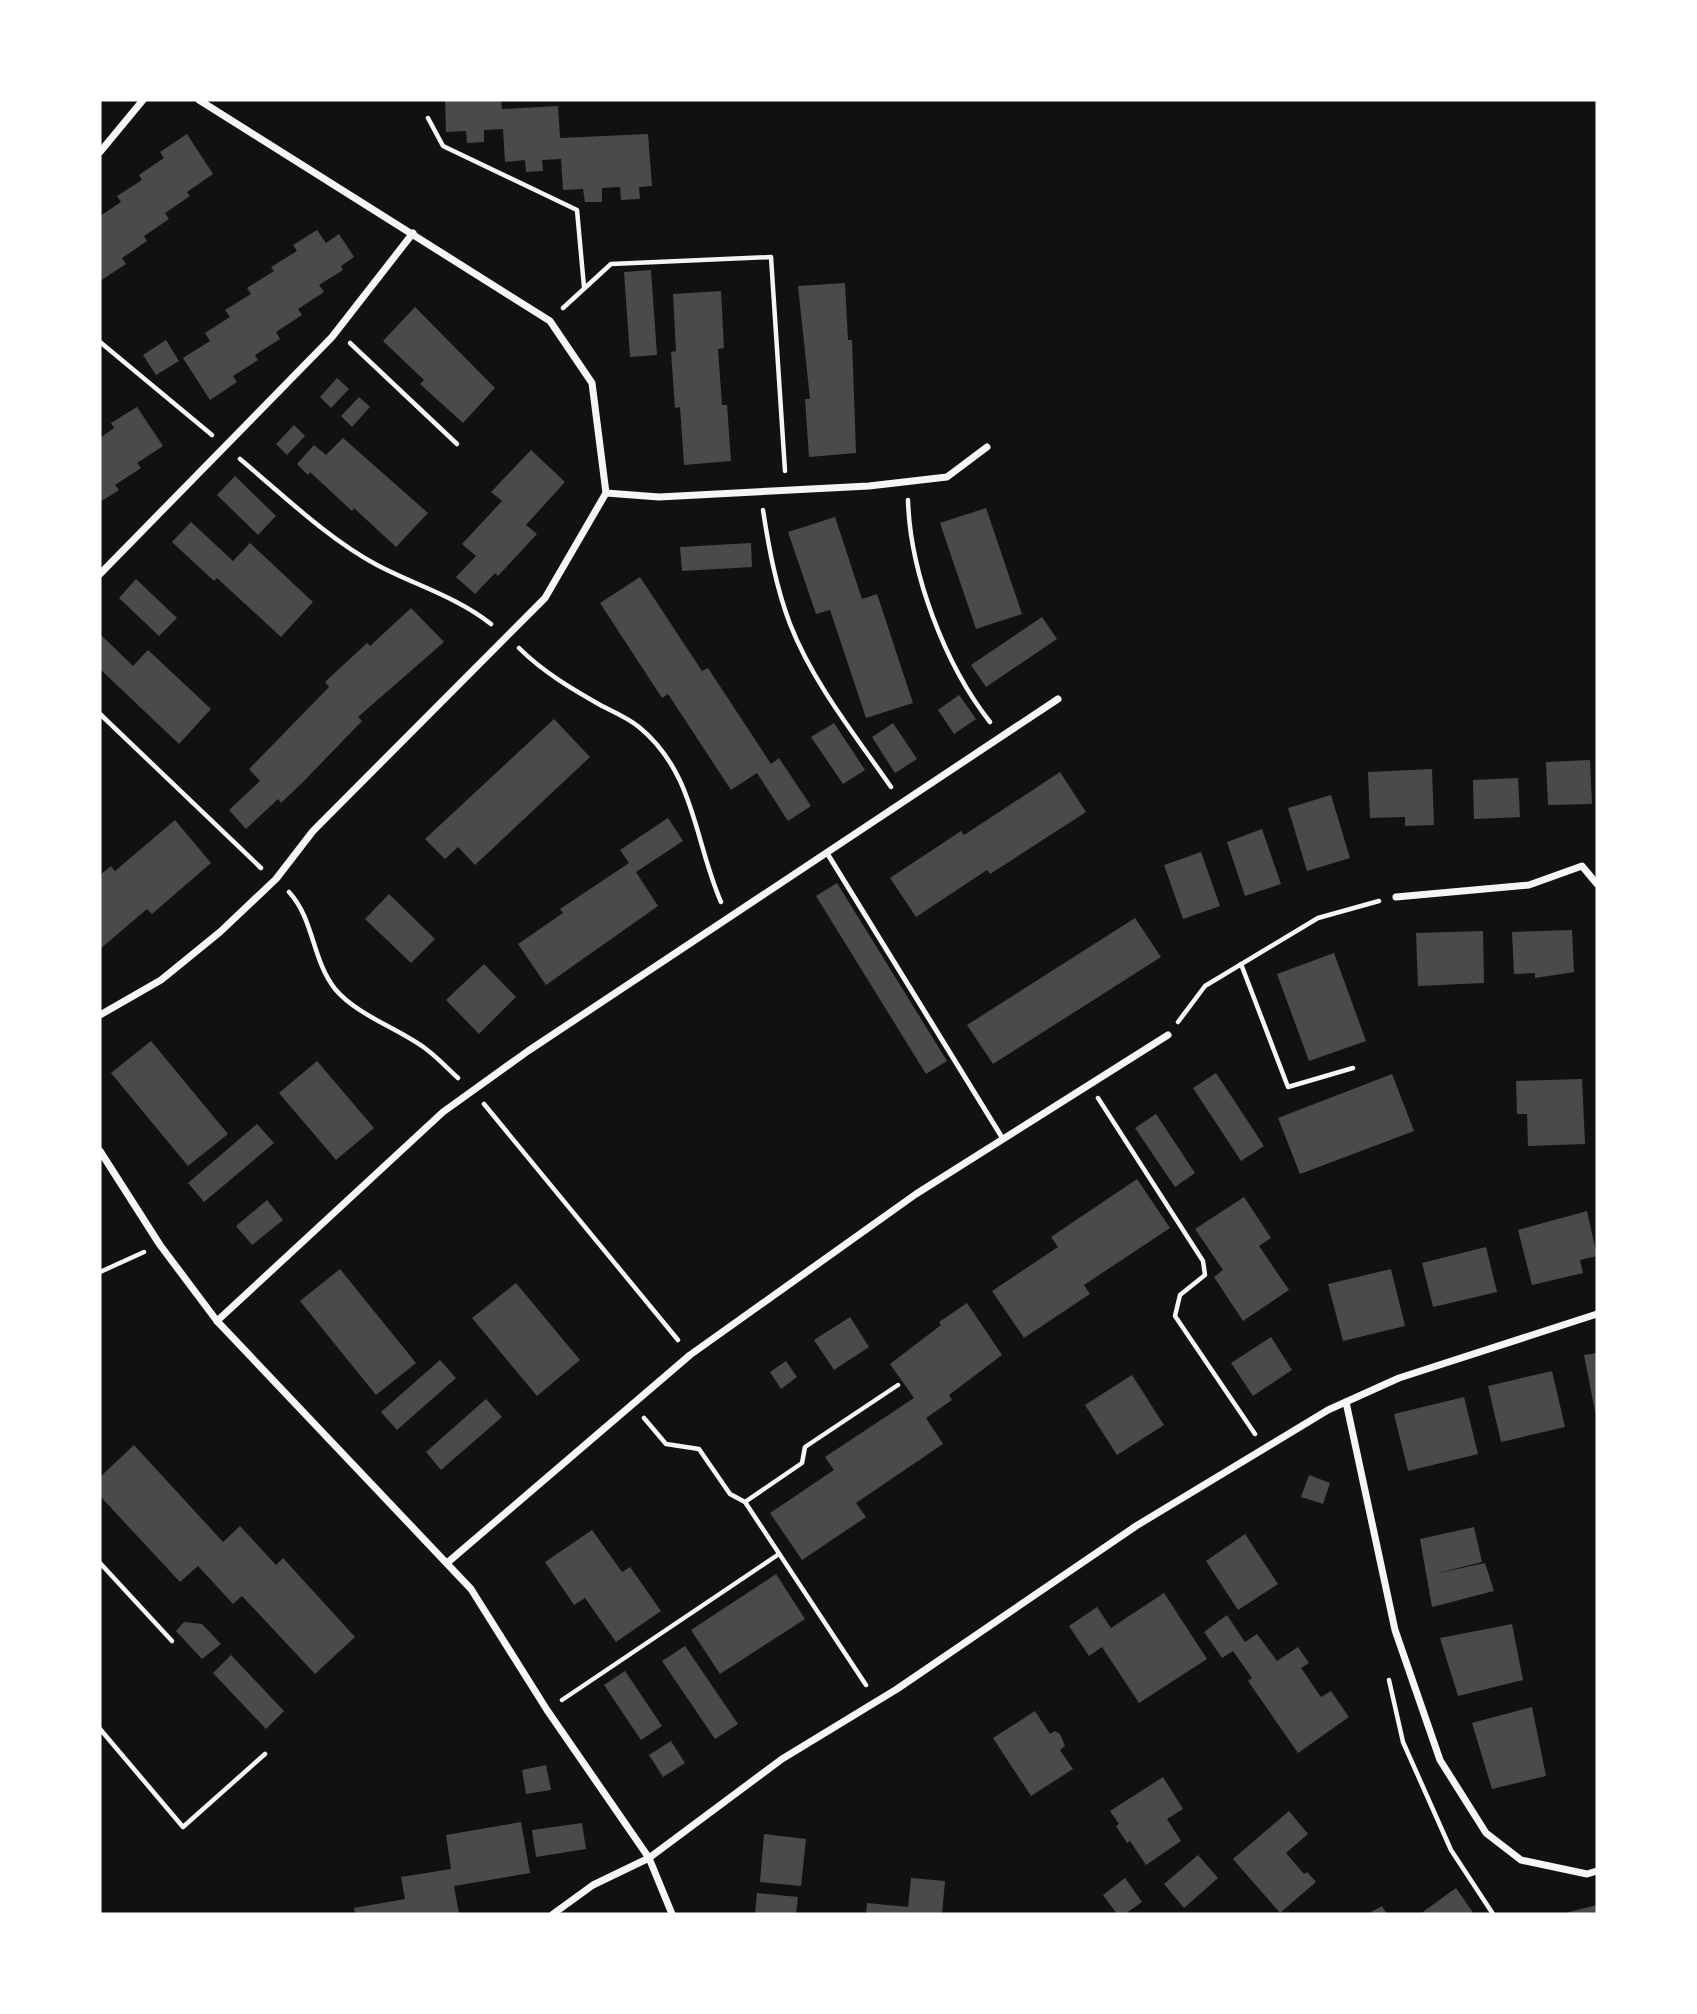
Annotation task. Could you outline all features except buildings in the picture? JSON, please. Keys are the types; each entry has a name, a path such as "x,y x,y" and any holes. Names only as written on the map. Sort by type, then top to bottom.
{"street":[{"path":"100,152 143,100"},
{"path":"100,1015 160,980 220,932 276,879 313,831 545,598 606,493 592,383 550,321 199,100"},
{"path":"100,573 337,331 413,233"},
{"path":"606,493 659,497 908,482 947,477 987,447"},
{"path":"217,1321 443,1112 1058,699"},
{"path":"1396,897 1529,885 1583,866 1597,884"},
{"path":"447,1563 690,1354 916,1194 1168,1035"},
{"path":"100,1151 160,1245 217,1321 471,1589 547,1710 649,1858 672,1914"},
{"path":"552,1914 593,1885 649,1858 782,1759 877,1702 1136,1525 1346,1402 1399,1378 1597,1314"},
{"path":"1346,1402 1395,1630 1440,1760 1486,1833 1521,1860 1587,1874 1597,1871"}],"lane":[{"path":"827,853 1003,1139"}],"path":[{"path":"428,118 443,146 577,210 584,287"},
{"path":"550,321 611,264 771,257 786,491"},
{"path":"337,331 457,444"},
{"path":"100,342 353,550 377,565 469,607 559,681 638,726 663,752 682,781 707,870 729,918"},
{"path":"908,482 909,508 922,586 944,642 976,704 1003,738"},
{"path":"760,492 772,564 790,625 815,674 902,804"},
{"path":"100,714 302,906 317,953 335,989 374,1019 425,1049 473,1091 690,1354"},
{"path":"1168,1035 1205,986 1241,964 1318,918 1396,897"},
{"path":"1241,964 1288,1087 1353,1068"},
{"path":"1089,1085 1203,1261 1205,1275 1180,1295 1175,1316 1265,1450"},
{"path":"100,1272 160,1245"},
{"path":"745,1502 802,1463 805,1447 898,1385"},
{"path":"633,1404 666,1444 699,1450 730,1494 745,1502 877,1702"},
{"path":"547,1710 779,1553"},
{"path":"100,1563 172,1641"},
{"path":"100,1729 183,1828 265,1754"},
{"path":"1451,1850 1493,1914"}]}
